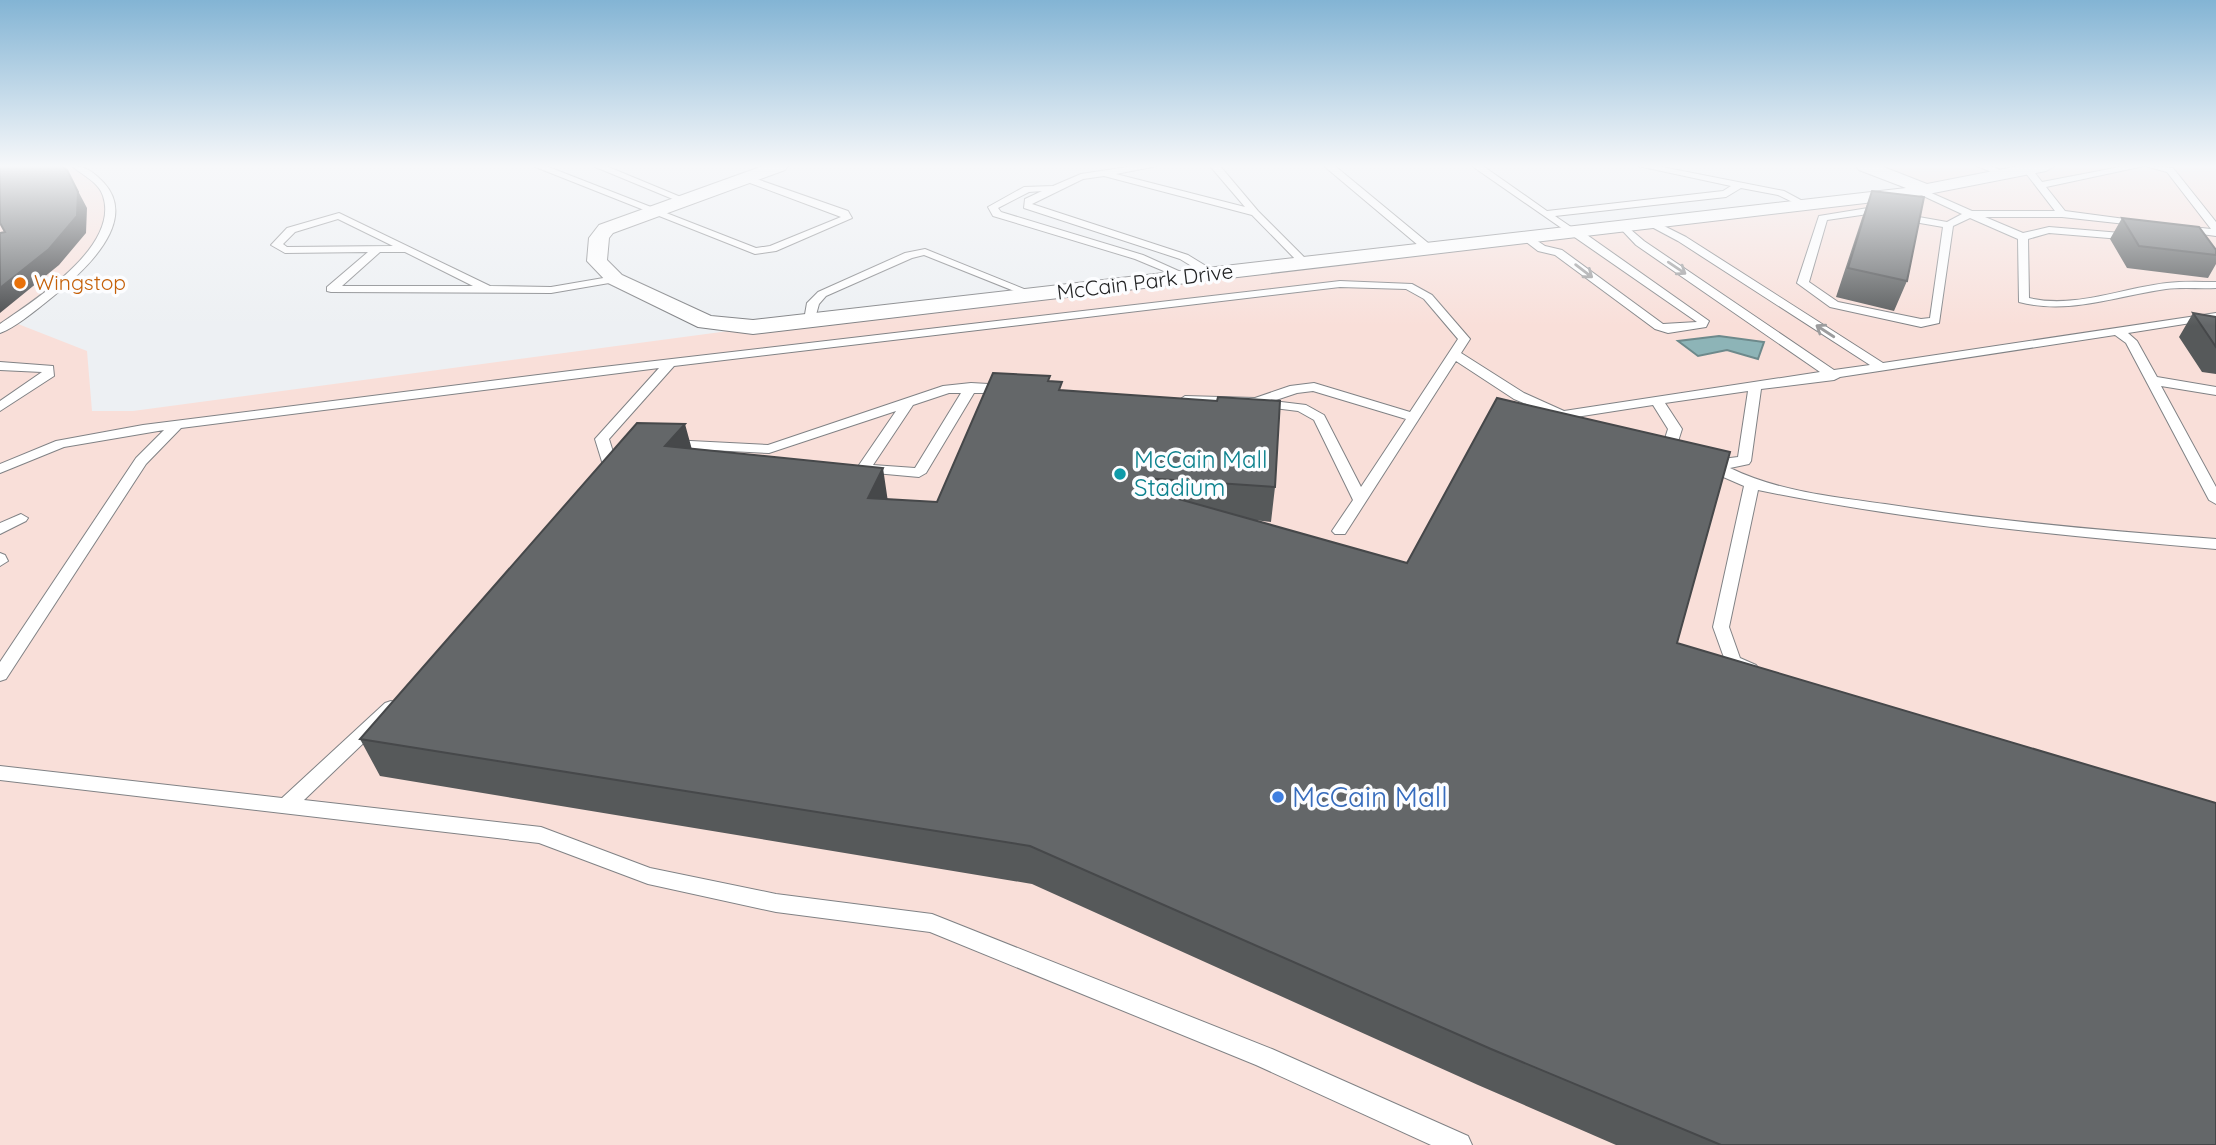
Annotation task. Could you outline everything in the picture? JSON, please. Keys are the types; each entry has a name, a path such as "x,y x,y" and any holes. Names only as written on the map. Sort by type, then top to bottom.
{"street":[{"path":"615,279 597,261 599,238 607,229 633,219"},
{"name":"McCain Park Drive","path":"615,279 717,325 753,327 1682,219"}],"lane":[{"path":"0,330 72,275 101,240 109,219"},
{"path":"328,219 291,230 275,245 285,250 408,249"},
{"path":"347,219 488,290"},
{"path":"676,219 755,251 772,249 844,219"},
{"path":"1015,219 1197,276 1202,268 1184,257 1068,219"},
{"path":"1261,219 1305,263"},
{"path":"1393,219 1429,249"},
{"path":"1526,238 1542,249 1558,252 1659,327 1702,325 1703,321 1553,219"},
{"path":"1823,219 1803,283 1834,305 1921,323 1935,321 1948,225"},
{"path":"1916,219 1948,225 1959,219"},
{"path":"1982,219 2022,237 2049,230 2150,239"},
{"path":"2091,219 2098,233"},
{"path":"2109,219 2153,225"},
{"path":"1652,223 1682,239 1883,368"},
{"path":"1623,226 1640,243 1834,376"},
{"path":"2166,227 2216,231"},
{"path":"2022,237 2023,300 2027,302 2049,306 2171,285 2216,285"},
{"path":"378,249 331,289 565,289 615,279"},
{"path":"810,320 813,303 822,294 909,255 925,252 1033,295"},
{"path":"0,469 81,438 177,425 670,363 1339,284 1408,286 1428,297 1464,338 1340,531"},
{"path":"949,304 958,330"},
{"path":"1454,354 1519,396 1563,415 2216,316"},
{"path":"2194,319 2216,326"},
{"path":"2118,331 2130,341 2216,500"},
{"path":"594,488 611,468 602,439 670,363"},
{"path":"0,366 49,369 48,376 0,407"},
{"path":"2151,380 2216,391"},
{"path":"909,401 863,468 919,473 971,387"},
{"path":"654,444 769,449 948,389 971,387 1026,391"},
{"path":"1256,402 1295,389 1314,387 1414,417"},
{"path":"1721,470 1727,462 1744,461 1755,387"},
{"path":"1173,400 1256,402 1301,408 1319,418 1360,500"},
{"path":"1658,402 1675,429 1672,458 1721,470 1752,484 1839,503 1911,513 2216,544"},
{"path":"1562,431 1563,415"},
{"path":"0,675 141,461 177,425"},
{"path":"2195,464 2216,468"},
{"path":"1752,484 1721,627 1733,662 1767,675"},
{"path":"0,529 21,518"},
{"path":"286,806 404,695"},
{"path":"0,773 541,835 648,876 776,903 932,923 1252,1052 1459,1145"}],"shaded area":[{"name":"McCain Mall","path":"0,219 105,219 101,240 72,275 13,322 87,351 92,411 133,411 810,320 1672,219 2216,219 2216,1145 0,1145"}],"water":[{"path":"1719,336 1764,342 1758,359 1727,350 1698,356 1678,341"}],"building":[{"path":"0,219 74,219 49,249 0,288 0,233 5,232"},
{"path":"1863,219 1919,219 1907,281 1848,268"},
{"path":"2123,219 2199,227 2216,250 2216,255 2139,246"},
{"path":"2193,313 2216,317 2216,347"},
{"name":"McCain Mall","path":"993,373 1050,376 1048,381 1062,382 1059,390 1217,401 1218,397 1280,401 1275,487 1145,478 1143,489 1407,563 1497,398 1730,452 1677,643 2216,803 2216,1145 1721,1145 1491,1049 1030,846 360,739 637,423 685,424 665,446 883,468 868,498 937,502"}],"place":[{"name":"Wingstop","path":"20,283"},
{"name":"McCain Mall Stadium","path":"1120,474"},
{"name":"McCain Mall","path":"1278,797"}]}
